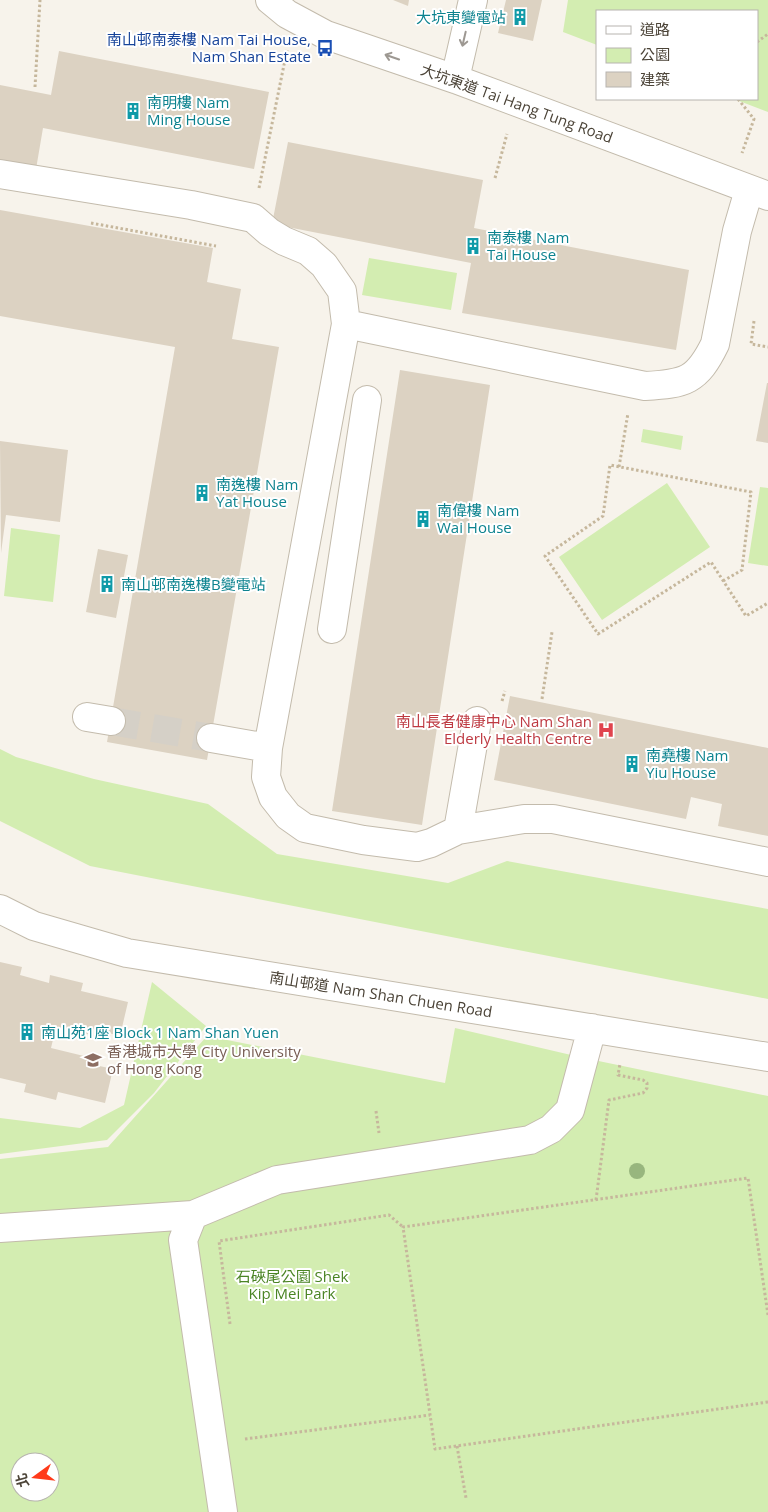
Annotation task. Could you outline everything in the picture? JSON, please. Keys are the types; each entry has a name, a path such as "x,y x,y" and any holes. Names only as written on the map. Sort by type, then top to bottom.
{"street":[{"name":"大坑東道 Tai Hang Tung Road","path":"270,0 287,14 326,35 455,79 759,193"},
{"path":"455,79 473,0"},
{"path":"0,174 191,205 253,218 269,232 284,241 308,251 324,265 342,291 346,324 268,748 266,777 274,797 288,816 305,828 363,840 417,847 431,843 458,830 524,819 553,819 768,862"},
{"path":"346,324 645,386 668,385 688,379 707,361 715,344 737,231 759,193"},
{"path":"332,629 368,400"},
{"path":"317,483 354,488"},
{"path":"458,830 477,721"},
{"path":"211,738 268,748"},
{"name":"南山邨道 Nam Shan Chuen Road","path":"0,909 34,926 127,953 768,1057"},
{"path":"0,1228 193,1215 276,1180 530,1140 551,1129 570,1110 592,1028"},
{"path":"193,1215 183,1240 223,1512"}],"path":[{"path":"35,88 40,0"},
{"path":"253,218 288,46"},
{"path":"739,100 754,119 742,154"},
{"path":"495,178 507,134"},
{"path":"88,223 216,246"},
{"path":"619,467 628,412"},
{"path":"723,581 742,570 750,492 610,465 603,516 545,556 598,634 711,562 723,581 746,616 768,603"},
{"path":"542,699 552,632"},
{"path":"596,1200 609,1100 644,1093 647,1088 647,1083 644,1080 618,1075 622,1058"},
{"path":"403,1227 748,1178 768,1315"},
{"path":"230,1326 219,1241 389,1215 403,1227 435,1449 768,1402"},
{"path":"244,1430 245,1440 430,1415"},
{"path":"457,1446 466,1498"}],"green space":[{"path":"568,0 768,0 768,112 737,100 758,100 758,10 596,10 596,45 563,32"},
{"path":"369,258 457,273 451,310 362,295"},
{"path":"643,429 683,436 681,450 641,442"},
{"path":"667,483 710,547 602,620 559,557"},
{"path":"760,487 768,488 768,566 748,563"},
{"path":"11,528 60,535 53,602 4,596"},
{"path":"0,749 16,757 94,779 208,804 277,854 448,883 507,861 768,909 768,999 90,866 0,821"},
{"path":"152,982 206,1026 154,1093 107,1140 0,1154 0,1118 80,1128 124,1105"},
{"name":"石硤尾公園 Shek Kip Mei Park","path":"455,1028 584,1058 768,1096 768,1512 0,1512 0,1159 108,1147 207,1036 445,1083"}],"building":[{"path":"393,0 409,0 408,6"},
{"name":"大坑東變電站","path":"506,0 542,0 533,41 498,33"},
{"name":"南明樓 Nam Ming House","path":"59,51 269,92 254,169 43,128 35,175 0,169 0,85 51,95"},
{"name":"南泰樓 Nam Tai House","path":"288,142 483,180 474,228 689,270 676,350 462,313 471,263 272,224"},
{"name":"南逸樓 Nam Yat House","path":"0,210 213,248 207,282 241,289 232,339 279,347 207,760 107,742 175,347 0,316"},
{"name":"南偉樓 Nam Wai House","path":"400,370 490,385 422,825 332,811"},
{"path":"768,383 768,443 756,441"},
{"path":"0,441 68,450 60,522 6,515 1,553"},
{"name":"南山邨南逸樓B變電站","path":"98,549 128,555 116,618 86,612"},
{"name":"南堯樓 Nam Yiu House","path":"510,696 768,748 768,836 718,826 722,804 691,797 686,819 494,780"},
{"name":"南山苑1座 Block 1 Nam Shan Yuen","path":"0,962 22,967 20,975 49,983 50,975 83,983 81,991 128,1002 120,1036 93,1029 91,1035 56,1027 51,1048 88,1057 86,1063 113,1069 105,1103 58,1092 56,1100 24,1092 26,1084 0,1078"}],"tunnel":[{"path":"111,721 211,738"}],"place":[{"name":"大坑東變電站","path":"520,17"},
{"name":"南山邨南泰樓 Nam Tai House, Nam Shan Estate","path":"325,48"},
{"name":"南明樓 Nam Ming House","path":"133,111"},
{"name":"南泰樓 Nam Tai House","path":"473,246"},
{"name":"南逸樓 Nam Yat House","path":"202,493"},
{"name":"南偉樓 Nam Wai House","path":"423,519"},
{"name":"南山邨南逸樓B變電站","path":"107,584"},
{"name":"南山長者健康中心 Nam Shan Elderly Health Centre","path":"606,730"},
{"name":"南堯樓 Nam Yiu House","path":"632,764"},
{"name":"南山苑1座 Block 1 Nam Shan Yuen","path":"27,1032"},
{"name":"香港城市大學 City University of Hong Kong","path":"93,1060"}]}
